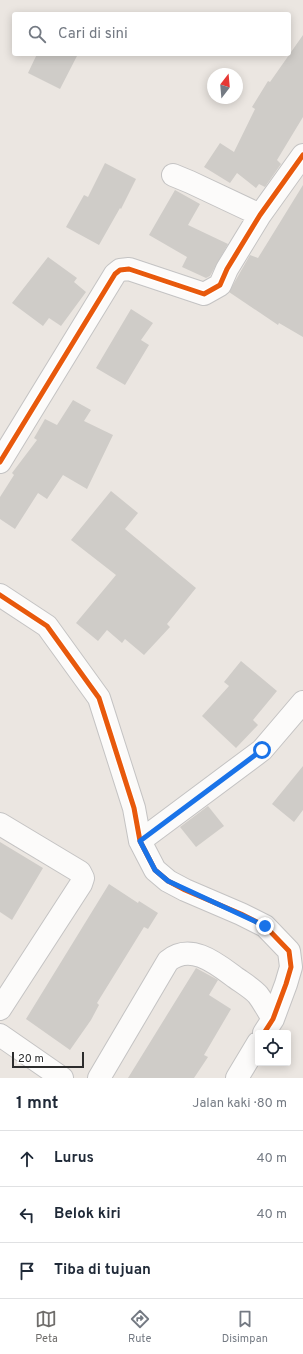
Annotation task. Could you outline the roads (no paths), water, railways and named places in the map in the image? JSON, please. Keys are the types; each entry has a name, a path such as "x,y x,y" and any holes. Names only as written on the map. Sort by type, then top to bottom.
{"street":[{"path":"0,462 115,274 120,270 130,269 204,294 220,285 227,269 260,215 303,154"},
{"path":"173,175 260,215"},
{"path":"0,595 46,626 99,698 134,808 140,841 155,870 168,881 265,926 289,951 290,967 269,1026"},
{"path":"140,841 262,750 303,702"},
{"path":"0,824 80,872 83,878 81,884 0,1009"},
{"path":"99,1078 168,961 175,955 184,953 195,954 213,962 258,994 269,1026"},
{"path":"0,1035 62,1078"},
{"path":"237,1078 255,1048"}]}
